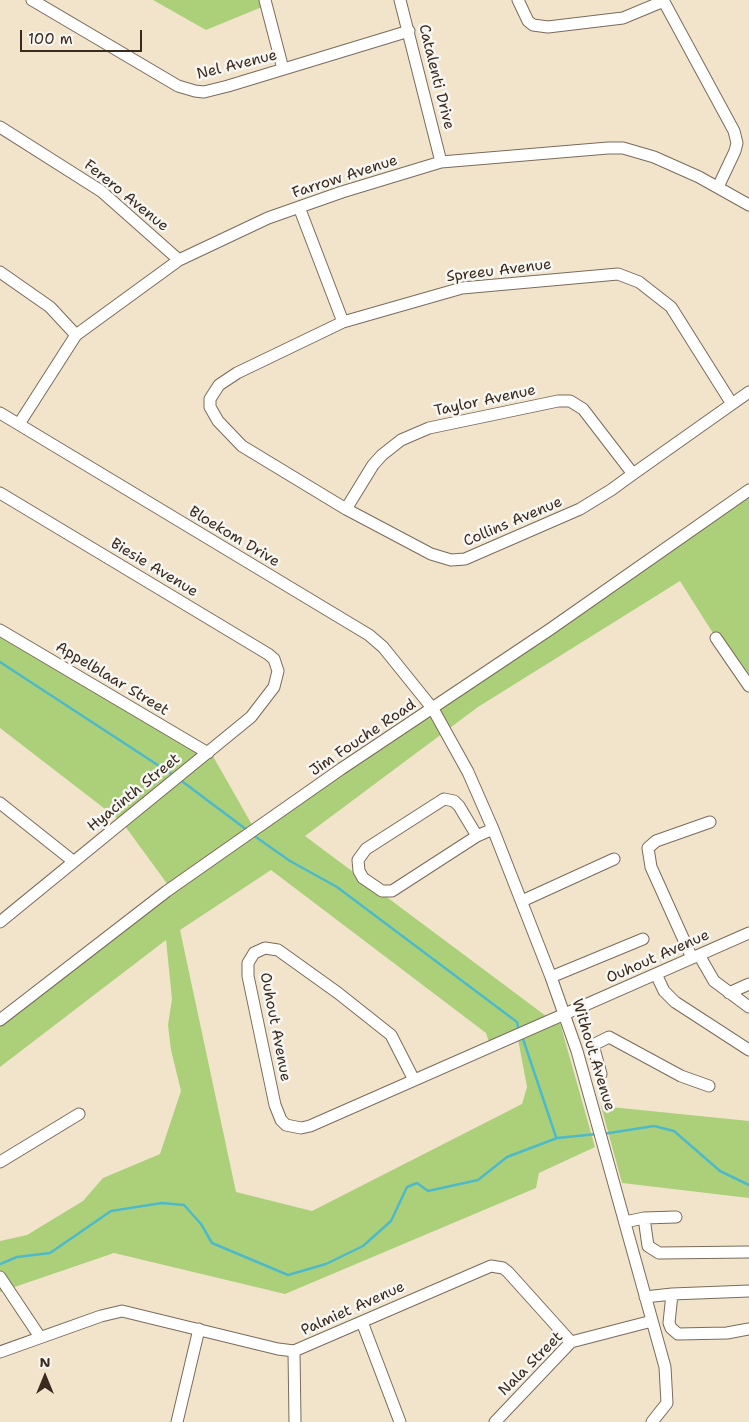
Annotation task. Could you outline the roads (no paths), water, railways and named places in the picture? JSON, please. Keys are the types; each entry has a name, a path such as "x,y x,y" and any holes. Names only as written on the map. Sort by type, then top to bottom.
{"street":[{"name":"Nel Avenue","path":"32,0 186,90 204,92 409,31"},
{"path":"264,0 283,69"},
{"name":"Catalenti Drive","path":"400,0 441,162"},
{"path":"518,0 528,21 533,25 548,27 617,19 664,1 734,131 737,143 735,151 718,187"},
{"name":"Ferero Avenue","path":"0,127 102,191 179,260"},
{"name":"Farrow Avenue","path":"20,424 76,335 179,260 260,222 299,207 441,162 589,149 622,148 654,157 749,204"},
{"path":"299,207 343,322"},
{"path":"0,272 50,307 76,335"},
{"name":"Spreeu Avenue","path":"210,407 213,392 219,385 237,373 343,322 462,288 618,274 639,282 671,307 732,404"},
{"name":"Collins Avenue","path":"210,407 218,421 242,446 346,508 431,554 450,560 465,559 580,509 749,392"},
{"name":"Taylor Avenue","path":"346,508 373,465 382,454 401,440 429,428 558,401 570,401 583,409 632,474"},
{"name":"Bloekom Drive","path":"0,412 369,635 383,647 433,710"},
{"name":"Jim Fouche Road","path":"0,1020 132,916 749,490"},
{"name":"Biesie Avenue","path":"0,493 268,654 276,664 277,678"},
{"name":"Appelblaar Street","path":"0,630 208,753"},
{"path":"716,638 749,686"},
{"name":"Hyacinth Street","path":"0,922 251,717 269,695 277,678"},
{"name":"Without Avenue","path":"433,710 468,772 493,829 566,1014 665,1367 669,1396 664,1409 652,1422"},
{"path":"477,836 459,806 454,801 444,799 366,849 358,860 359,871 363,878 382,891 392,891 477,836 493,829"},
{"path":"0,804 73,861"},
{"path":"710,822 656,841 648,848 648,854 651,867 696,957 708,974 729,993 749,1007"},
{"path":"522,901 614,859"},
{"name":"Ouhout Avenue","path":"414,1080 391,1035 278,950 265,948 254,953 248,963 248,976 275,1105 281,1120 286,1125 294,1127 310,1126 749,933"},
{"path":"552,977 643,939"},
{"path":"656,974 664,991 675,1002 749,1050"},
{"path":"729,993 749,984"},
{"path":"577,1051 609,1037 681,1076 709,1086"},
{"path":"593,1045 601,1074"},
{"path":"0,1162 79,1114"},
{"path":"625,1222 644,1218 676,1217"},
{"path":"644,1218 647,1241 655,1252 749,1252"},
{"name":"Palmiet Avenue","path":"0,1352 101,1316 122,1311 278,1349 294,1350 491,1266 503,1268 508,1272 571,1342"},
{"path":"2,1280 40,1337"},
{"path":"645,1297 749,1291"},
{"path":"672,1294 670,1323 671,1328 678,1334 727,1334 749,1329"},
{"name":"Nala Street","path":"495,1422 571,1342 652,1321"},
{"path":"362,1322 400,1422"},
{"path":"177,1422 198,1329"},
{"path":"294,1350 295,1422"}],"waterway":[{"path":"0,662 173,775"},
{"path":"179,779 247,830"},
{"path":"253,835 290,861 337,887 517,1022 518,1027"},
{"path":"523,1039 556,1137"},
{"path":"603,1134 654,1126 674,1131 720,1171 749,1185"},
{"path":"0,1264 17,1257 50,1253 111,1211 162,1203 184,1205 201,1224 212,1243 288,1275 326,1264 363,1246 391,1221 407,1187 417,1183 428,1191 478,1180 507,1157 557,1138 597,1134"}]}
